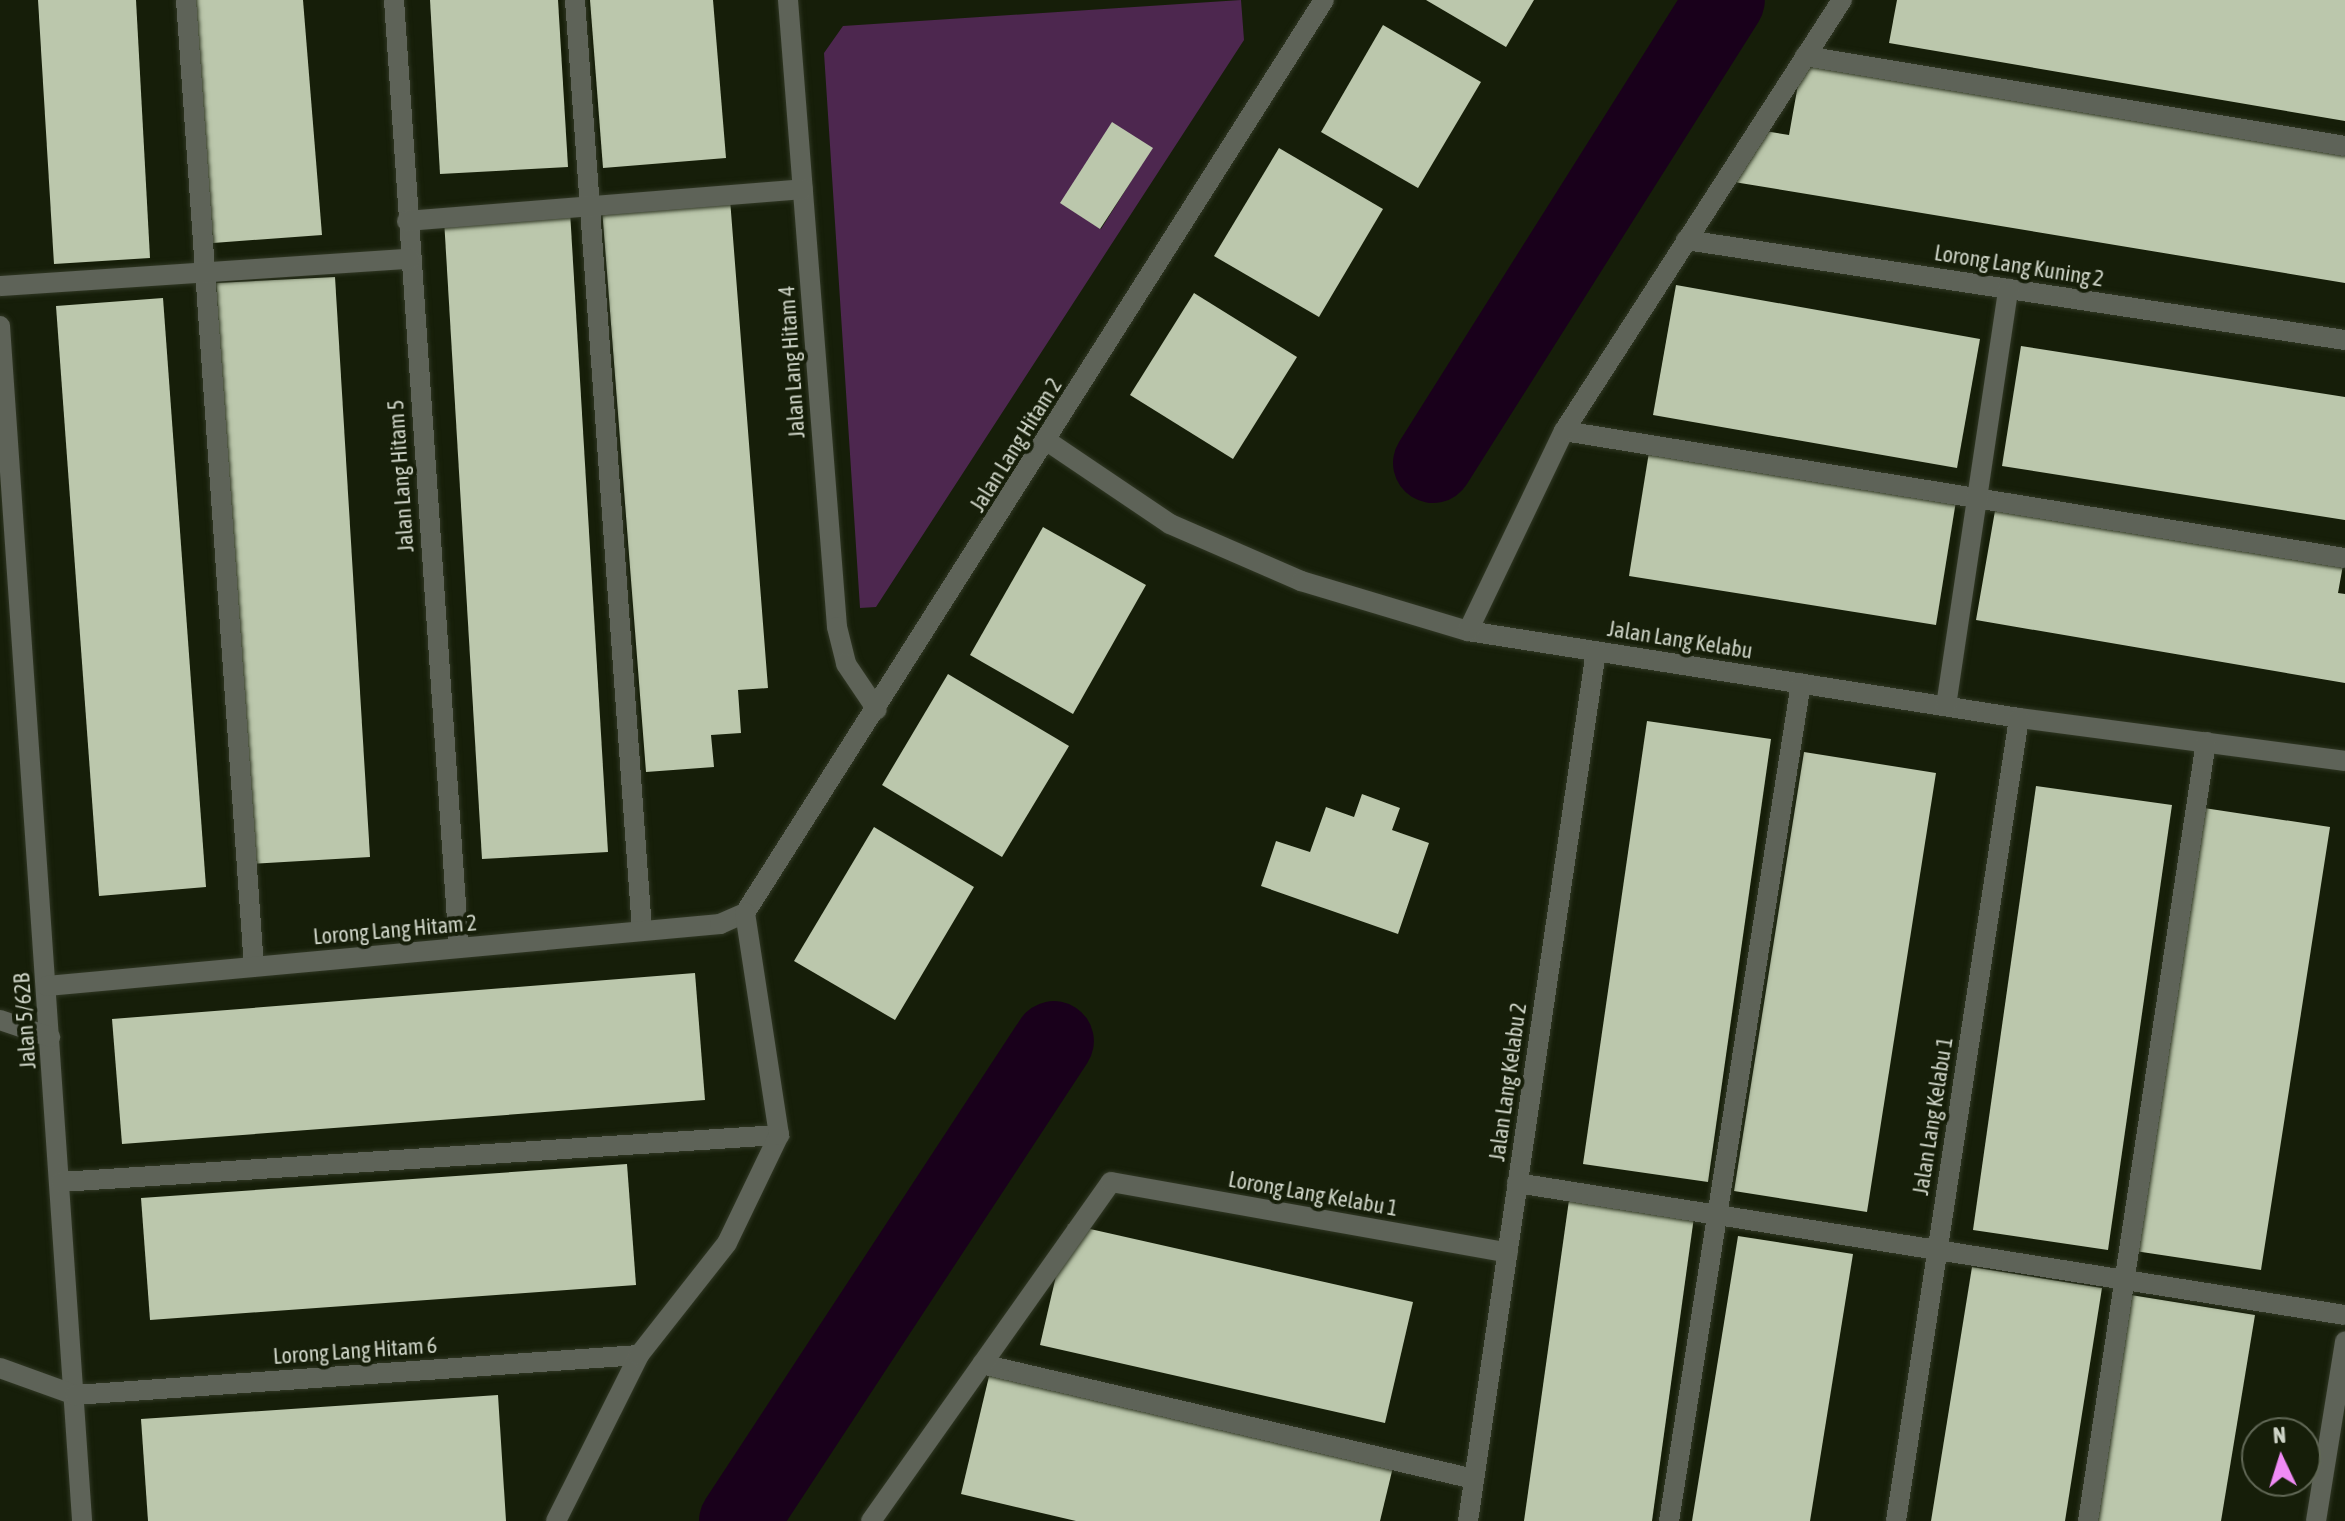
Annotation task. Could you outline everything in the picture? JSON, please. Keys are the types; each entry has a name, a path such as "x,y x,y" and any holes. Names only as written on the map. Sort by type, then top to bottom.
{"street":[{"path":"186,0 254,967"},
{"name":"Jalan Lang Hitam 5","path":"394,0 459,948"},
{"path":"575,0 642,931"},
{"name":"Jalan Lang Hitam 4","path":"788,0 837,627 846,664 877,710"},
{"name":"Jalan Lang Hitam 2","path":"745,913 877,710 1324,0"},
{"path":"1468,631 1564,431 1842,0"},
{"path":"1805,56 2345,146"},
{"path":"407,221 803,189"},
{"name":"Lorong Lang Kuning 2","path":"1686,240 2345,340"},
{"path":"0,286 410,259"},
{"path":"1946,706 2008,289"},
{"name":"Jalan 5/62B","path":"0,326 82,1521"},
{"path":"1564,431 2345,558"},
{"name":"Jalan Lang Kelabu","path":"1047,441 1170,524 1301,581 1468,631 2019,718 2345,761"},
{"name":"Jalan Lang Kelabu 2","path":"1468,1521 1596,651"},
{"path":"1669,1521 1801,683"},
{"name":"Jalan Lang Kelabu 1","path":"1896,1521 2019,718"},
{"path":"2088,1521 2206,742"},
{"path":"556,1521 639,1355 727,1243 779,1135 745,913"},
{"name":"Lorong Lang Hitam 2","path":"47,986 720,924 745,913"},
{"path":"0,1020 50,1037"},
{"path":"61,1182 779,1135"},
{"name":"Lorong Lang Kelabu 1","path":"982,1364 1111,1182 1508,1253"},
{"path":"1517,1183 1937,1254 2345,1315"},
{"path":"2316,1521 2337,1436 2345,1341"},
{"name":"Lorong Lang Hitam 6","path":"75,1395 639,1355"},
{"path":"871,1521 982,1364 1474,1479"},
{"path":"0,1368 75,1395"}],"shaded area":[{"path":"1241,0 1244,40 876,607 860,608 824,53 843,26","holes":["1152,148 1101,229 1061,203"]}],"building":[{"path":"38,0 136,0 150,258 54,264"},
{"path":"194,0 303,0 322,235 213,243"},
{"path":"430,0 558,0 568,167 440,174"},
{"path":"590,0 713,0 726,158 603,168"},
{"path":"1426,0 1534,0 1506,47"},
{"path":"1897,0 2345,0 2345,121 1889,43"},
{"path":"1383,25 1481,82 1418,188 1321,132"},
{"path":"1802,62 2345,152 2345,283 1734,182 1765,131 1789,135"},
{"path":"1112,122 1153,148 1100,229 1060,203"},
{"path":"1279,148 1383,209 1319,317 1214,256"},
{"path":"730,199 768,688 738,690 741,733 711,735 714,767 646,772 602,209"},
{"path":"570,211 608,852 482,859 444,219"},
{"path":"335,277 370,857 251,864 216,283"},
{"path":"1676,285 1980,339 1957,468 1653,415"},
{"path":"1194,293 1297,357 1233,459 1130,395"},
{"path":"163,298 206,887 99,896 56,306"},
{"path":"2021,346 2345,397 2345,520 2002,466"},
{"path":"1649,452 1956,501 1936,625 1629,576"},
{"path":"1996,505 2343,565 2338,593 2345,594 2345,683 1976,620"},
{"path":"1043,527 1146,585 1073,714 970,655"},
{"path":"948,674 1069,746 1002,857 882,785"},
{"path":"1647,721 1771,739 1708,1182 1583,1164"},
{"path":"1804,752 1936,773 1867,1212 1734,1191"},
{"path":"2036,786 2172,805 2108,1250 1973,1230"},
{"path":"1362,794 1400,808 1392,830 1429,843 1398,934 1261,886 1276,841 1310,852 1326,807 1354,817"},
{"path":"2204,808 2330,827 2261,1270 2135,1251"},
{"path":"874,827 974,887 895,1020 794,961"},
{"path":"695,973 705,1100 122,1144 112,1019"},
{"path":"627,1164 636,1285 150,1320 141,1198"},
{"path":"1569,1200 1694,1217 1652,1521 1524,1521"},
{"path":"1068,1224 1413,1302 1385,1423 1040,1345"},
{"path":"1738,1236 1853,1254 1810,1521 1692,1521"},
{"path":"1972,1267 2102,1288 2065,1521 1931,1521"},
{"path":"2131,1295 2255,1315 2221,1521 2093,1521"},
{"path":"990,1372 1393,1467 1380,1521 1076,1521 961,1494"},
{"path":"498,1395 506,1521 148,1521 141,1419"}],"waterway":[{"path":"1433,463 1725,0"},
{"path":"739,1521 1054,1041"}]}
